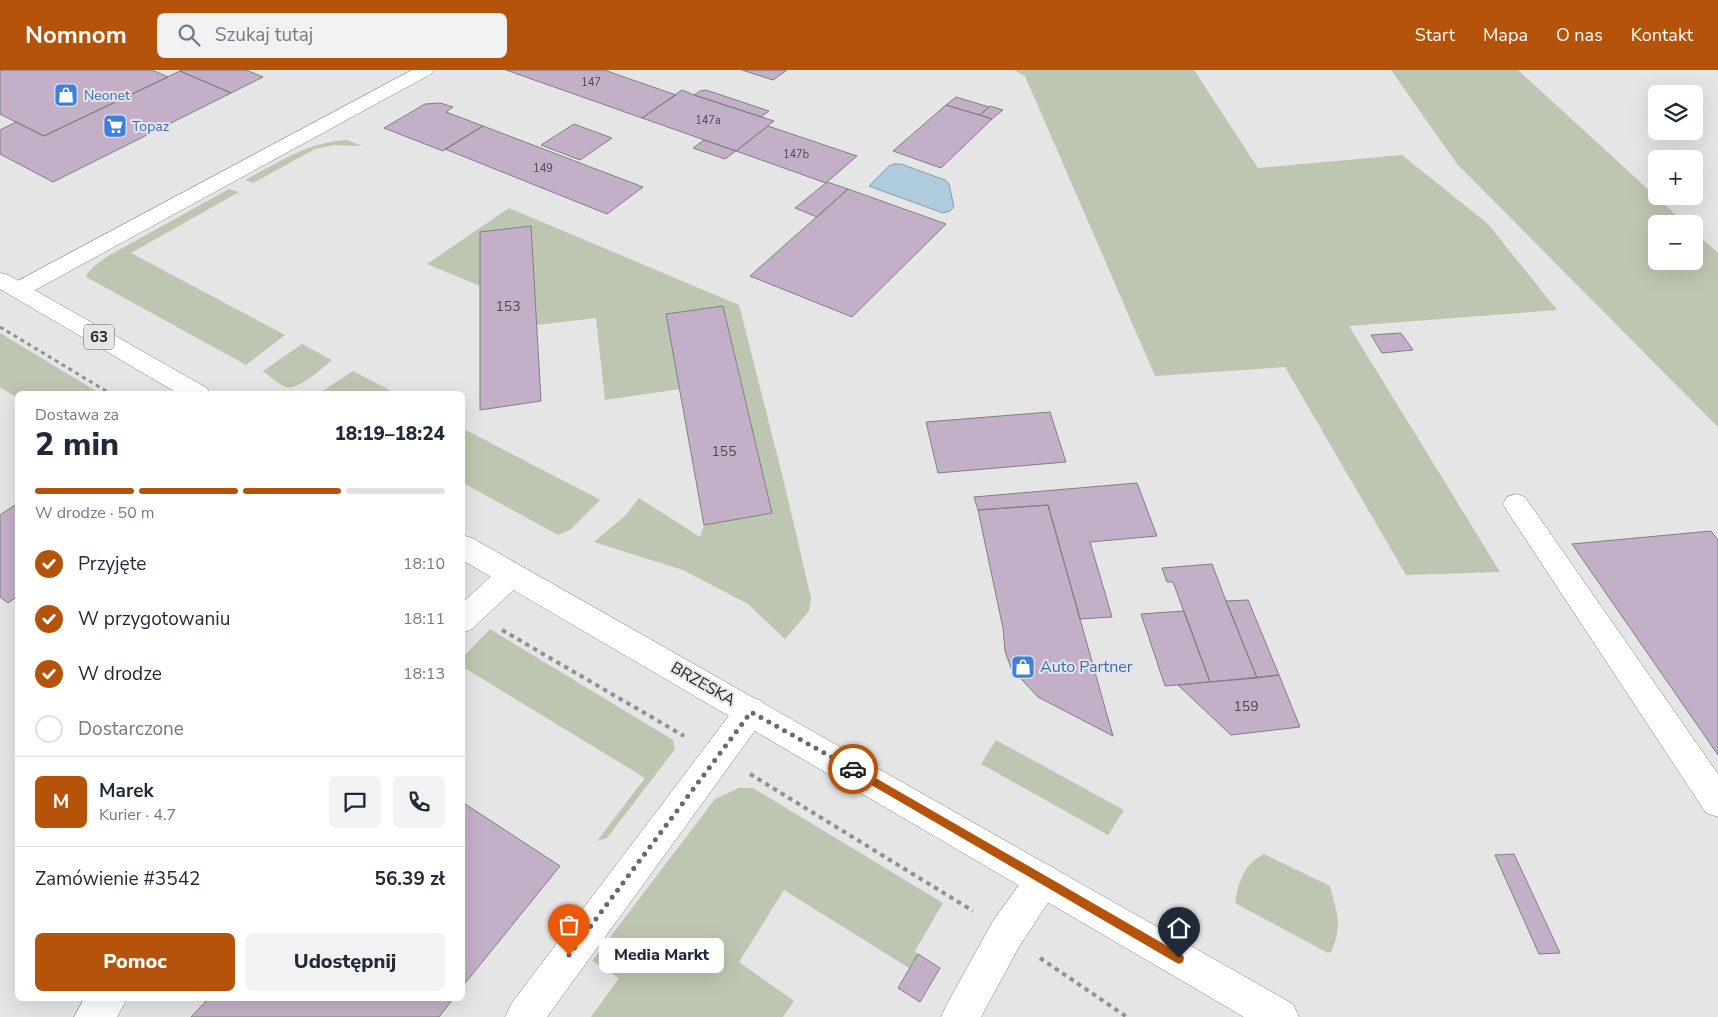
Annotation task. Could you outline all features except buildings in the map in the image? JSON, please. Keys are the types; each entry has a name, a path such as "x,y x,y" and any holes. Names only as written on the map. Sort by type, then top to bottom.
{"main road":[{"path":"6,284 425,70"},
{"name":"63","path":"6,284 193,391"},
{"path":"1516,504 1718,802"},
{"name":"BRZESKA","path":"465,548 1280,1017"},
{"path":"467,617 512,574"},
{"path":"524,1017 717,755 751,712"},
{"path":"960,1017 1006,934 1043,880"},
{"path":"93,1017 106,1001"}],"path":[{"path":"0,327 106,391"},
{"path":"467,617 717,755 803,805 963,904 1127,1017"}],"green space":[{"path":"1014,70 1194,70 1258,168 1402,155 1488,224 1557,310 1349,326 1500,572 1406,575 1285,367 1155,376 1025,76"},
{"path":"1391,70 1518,70 1648,189 1648,205 1665,205 1676,215 1648,215 1648,270 1703,270 1703,239 1718,253 1718,427 1457,164"},
{"path":"347,140 362,146 334,145 315,149 253,183 245,180 294,154 319,145"},
{"path":"229,189 239,192 131,253 285,335 246,365 88,278 86,275 108,256"},
{"path":"509,208 739,305 811,598 809,611 785,639 748,604 683,570 594,542 626,515 639,498 700,537 704,525 772,513 723,306 666,314 680,389 605,400 596,318 536,325 531,226 480,233 480,286 427,264"},
{"path":"0,333 96,391 15,391 15,397 0,387"},
{"path":"302,344 332,360 310,378 291,387 280,384 263,371"},
{"path":"353,371 391,391 323,391"},
{"path":"465,430 600,500 570,530 558,535 465,484"},
{"path":"490,629 673,740 675,749 607,838 597,841 645,778 465,668 465,655"},
{"path":"996,740 1124,810 1108,835 981,764"},
{"path":"739,788 753,788 943,903 915,951 918,954 909,968 784,890 739,962 794,1001 783,1017 591,1017 619,978 592,961 715,799"},
{"path":"1264,854 1330,886 1338,919 1337,934 1331,952 1328,953 1235,903 1243,874 1251,863"}],"water":[{"path":"901,164 945,180 949,184 954,207 950,211 943,213 869,186 889,166"}],"way so far":[{"path":"569,955 751,712 853,769"}],"place":[{"name":"Neonet","path":"66,95"},
{"name":"Topaz","path":"115,126"},
{"name":"Auto Partner","path":"1023,667"},
{"name":"Media Markt","path":"569,955"}],"route":[{"path":"853,769 1179,958"}]}
